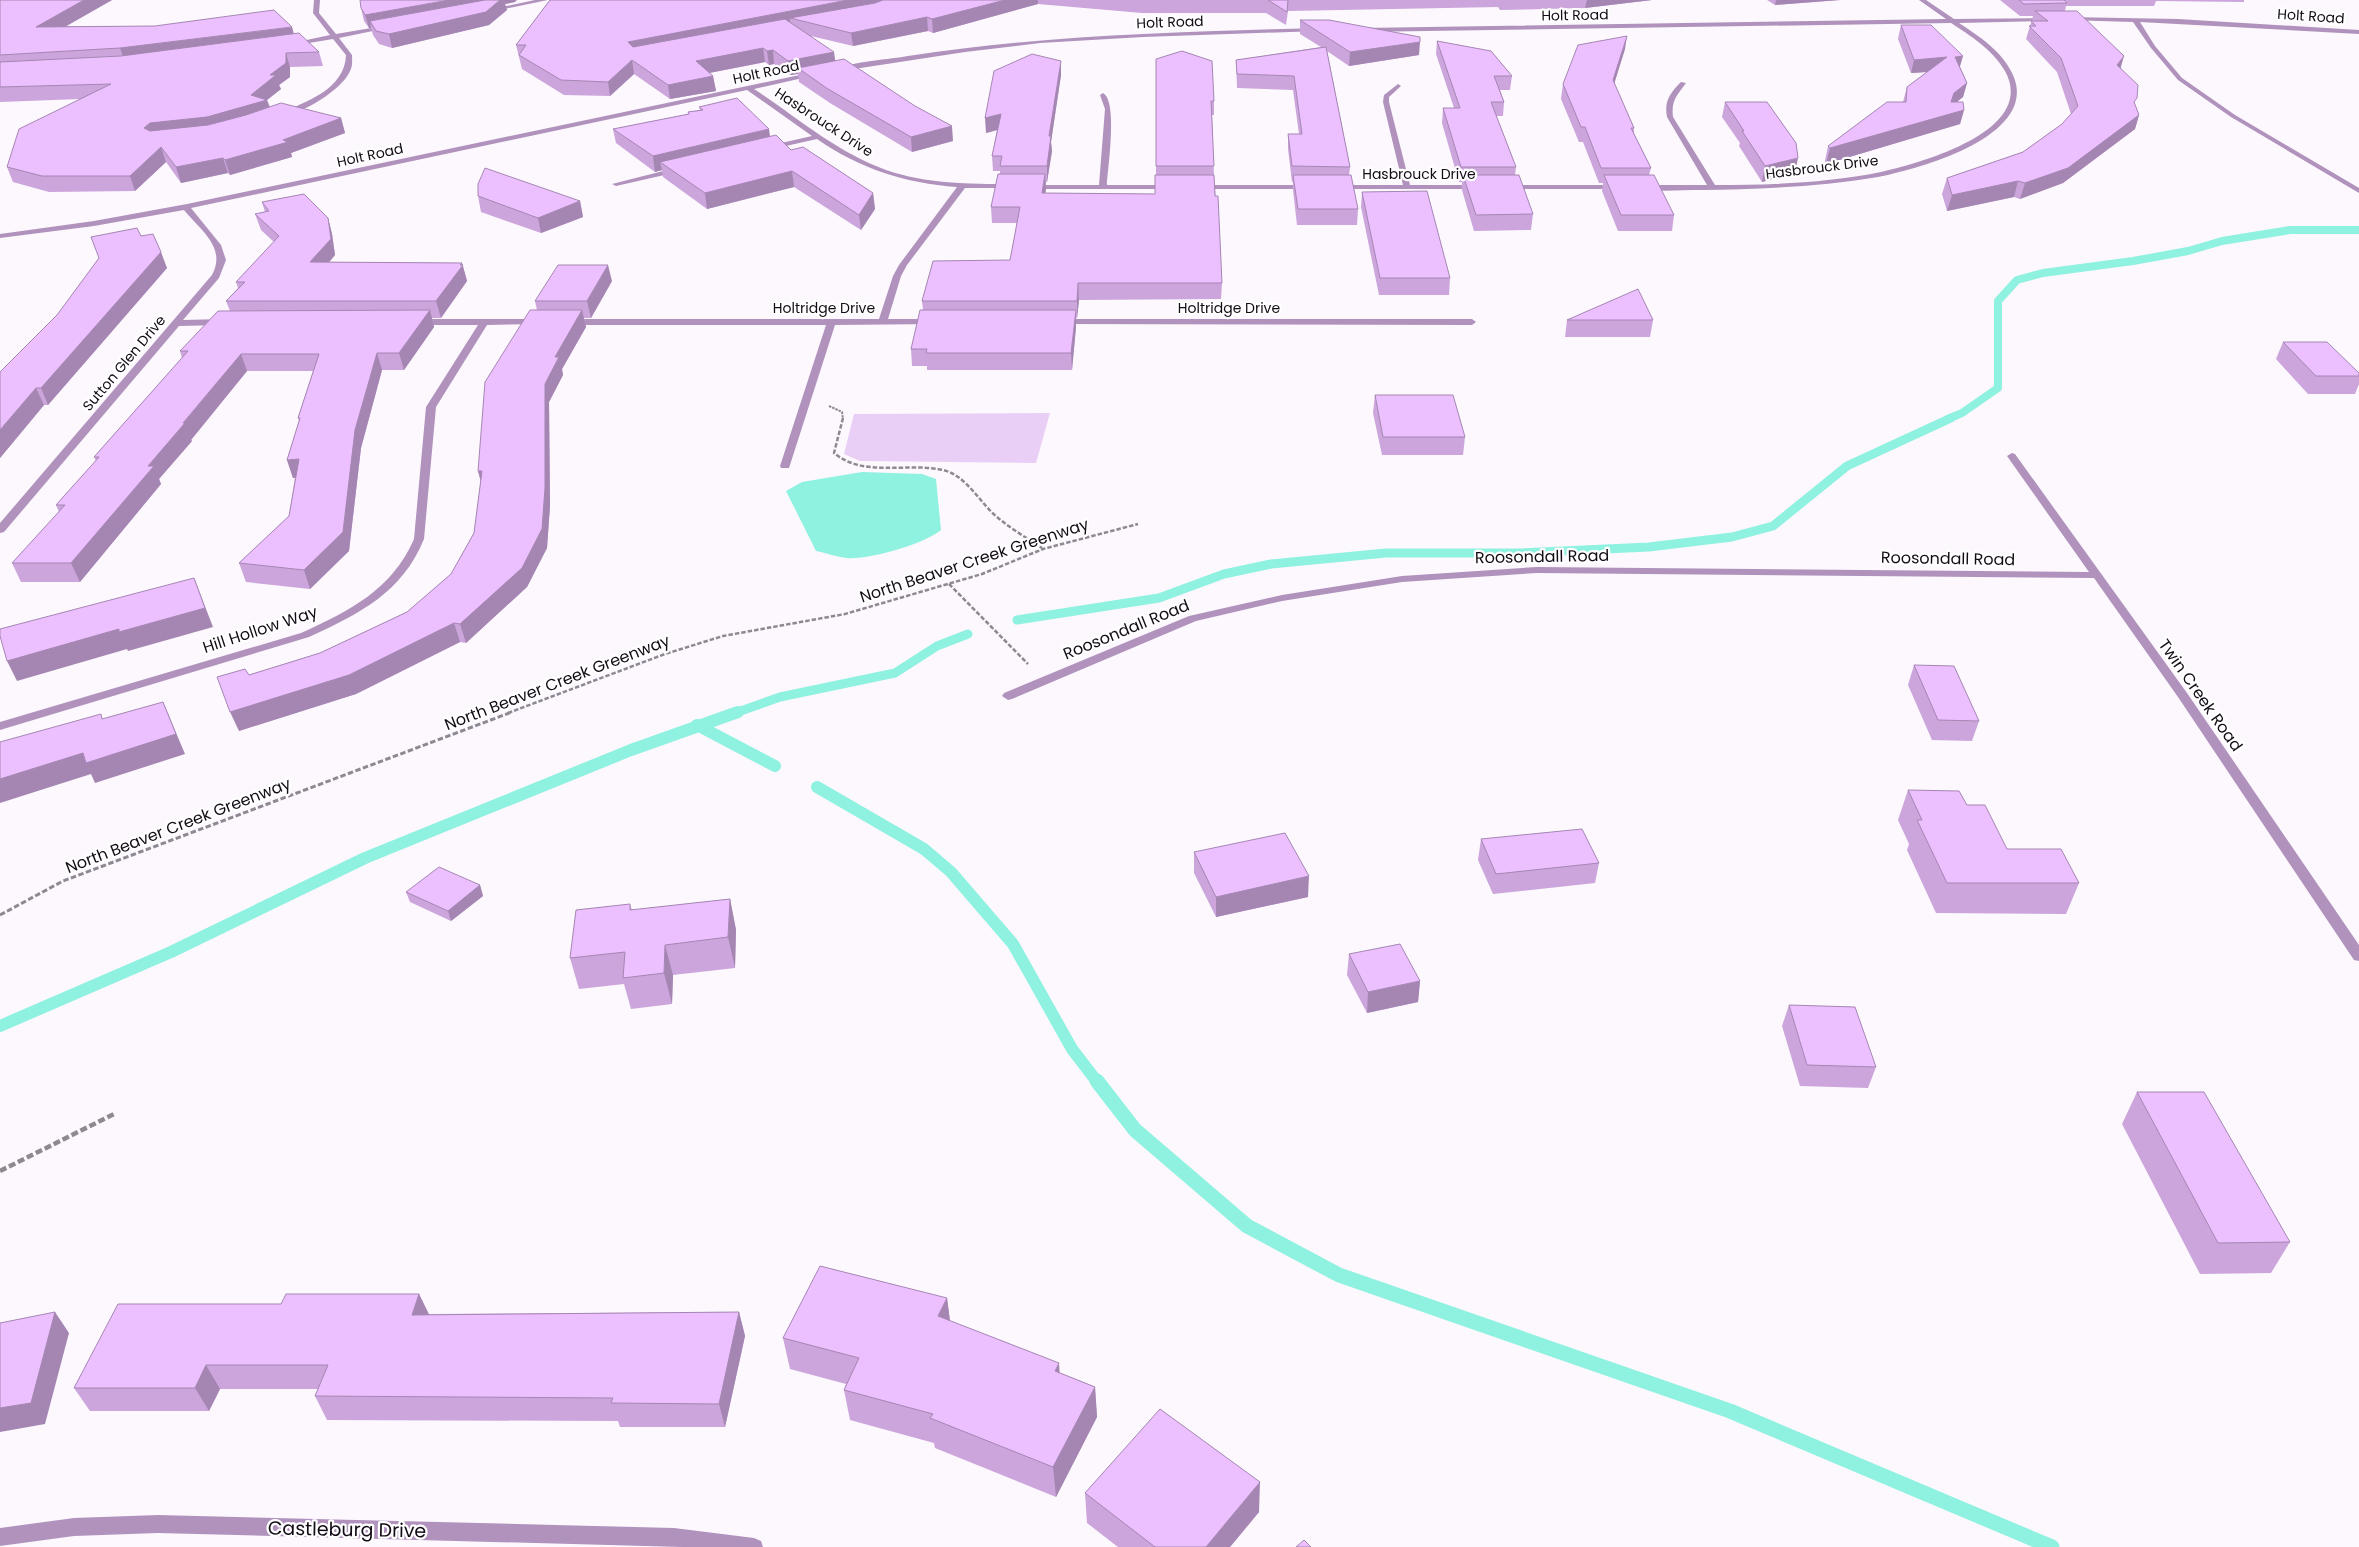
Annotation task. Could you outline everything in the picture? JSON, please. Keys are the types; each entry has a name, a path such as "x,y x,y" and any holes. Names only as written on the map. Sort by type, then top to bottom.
{"street":[{"path":"277,116 332,88 347,70 349,55 316,13 317,0"},
{"path":"478,12 545,0"},
{"name":"Hasbrouck Drive","path":"1633,187 1712,188 1793,185 1870,176 1937,158 1966,146 1990,132 2007,115 2011,106 2014,96 2010,76 1996,56 1922,0"},
{"path":"2135,20 2153,47 2180,79 2233,116 2359,191"},
{"name":"Holt Road","path":"1349,30 2135,20 2359,32"},
{"path":"281,46 392,26"},
{"name":"Holt Road","path":"829,71 954,51 1040,41 1321,30"},
{"name":"Holt Road","path":"0,236 99,224 186,208 820,73"},
{"path":"1683,83 1669,97 1670,117 1712,188"},
{"path":"1398,86 1386,96 1386,102 1406,186"},
{"name":"Hasbrouck Drive","path":"749,88 850,157 883,172 933,182 964,185 1181,187"},
{"path":"1103,95 1108,110 1103,187"},
{"path":"765,149 820,136"},
{"path":"616,184 691,166"},
{"path":"883,322 896,276 964,185"},
{"name":"Hasbrouck Drive","path":"1328,186 1485,187"},
{"path":"1191,187 1318,187"},
{"name":"Hasbrouck Drive","path":"1495,187 1623,187"},
{"name":"Sutton Glen Drive","path":"0,530 216,276 221,264 222,255 217,244 186,208"},
{"path":"176,322 233,322"},
{"path":"407,322 554,322"},
{"name":"Hill Hollow Way","path":"0,726 305,635 334,622 359,607 394,580 414,555 419,539 431,408 440,390 484,322"},
{"name":"Holtridge Drive","path":"563,322 943,322"},
{"path":"786,466 831,322"},
{"name":"Holtridge Drive","path":"1053,322 1472,322"},
{"name":"Twin Creek Road","path":"2012,456 2184,696 2359,956"},
{"name":"Roosondall Road","path":"1008,696 1193,618 1282,598 1402,579 1537,570 2097,576"},
{"name":"Castleburg Drive","path":"0,1537 74,1527 158,1524 674,1537 754,1547"}],"path":[{"path":"824,404 842,412 844,416 834,453 838,459 847,464 927,468 956,475 984,505 1043,549"},
{"name":"North Beaver Creek Greenway","path":"0,915 63,881 665,654 724,636 844,614 949,584 1043,549 1138,524"},
{"path":"949,584 1044,680"},
{"path":"0,1171 116,1113"}],"shaded area":[{"path":"1050,413 1036,463 860,461 844,454 854,414"},
{"path":"862,472 922,474 936,479 941,530 910,546 882,554 847,558 816,551 786,491 802,482"}],"building":[{"path":"0,0 84,0 36,27 155,26 274,10 292,27 120,48 0,55"},
{"path":"360,0 449,0 365,15 361,8"},
{"path":"485,0 500,0 486,12 389,34 376,31 370,21"},
{"path":"550,0 848,0 628,42 633,47 785,19 834,52 788,61 773,50 767,51 763,48 696,61 713,76 668,85 632,60 608,82 561,80 519,55 526,45 516,45"},
{"path":"883,0 1005,0 932,19 927,17 851,33 790,18"},
{"path":"1268,0 1288,0 1287,12"},
{"path":"2019,0 2064,0 2067,3 2024,4"},
{"path":"2035,11 2077,11 2124,56 2117,65 2138,85 2137,98 2134,102 2139,115 2068,168 2025,183 2018,181 1952,195 1947,178 2023,152 2062,124 2078,106 2061,58 2029,26 2036,26 2031,21 2048,21"},
{"path":"1300,20 1329,20 1420,37 1420,42 1350,52"},
{"path":"1901,25 1931,25 1963,56 1955,57 1967,83 1954,93 1951,102 1963,102 1964,110 1830,148 1828,146 1887,102 1906,102 1907,87 1947,57 1914,60"},
{"path":"299,33 319,52 286,53 286,63 270,75 276,75 251,95 267,100 207,117 150,123 144,128 150,131 208,125 281,103 341,118 283,140 288,142 225,160 223,158 176,167 161,147 130,176 42,176 7,167 19,129 111,84 0,87 0,62 121,56"},
{"path":"1627,36 1613,80 1634,128 1631,128 1651,168 1601,168 1585,127 1581,127 1563,84 1578,45"},
{"path":"1437,41 1491,51 1512,76 1494,76 1504,102 1491,102 1516,167 1461,167 1443,108 1460,108"},
{"path":"1326,47 1350,167 1292,166 1288,134 1302,134 1294,76 1237,74 1236,60"},
{"path":"1182,51 1212,61 1214,101 1211,101 1214,166 1156,166 1156,59"},
{"path":"1032,54 1061,61 1049,136 1051,136 1047,166 1000,166 1002,156 992,156 1001,114 985,118 994,71"},
{"path":"844,59 915,106 952,126 911,137 828,89 798,68"},
{"path":"737,98 769,129 653,156 613,129 689,114 688,112 703,110 699,107"},
{"path":"1725,102 1767,102 1796,143 1798,158 1765,166"},
{"path":"776,135 791,150 803,147 873,193 859,215 792,171 705,193 660,162"},
{"path":"485,168 580,201 538,218 478,196 478,184"},
{"path":"998,174 1045,174 1042,193 1155,194 1155,175 1214,175 1215,196 1218,196 1222,283 1078,283 1077,301 922,301 933,261 1010,260 1020,207 991,207"},
{"path":"1293,175 1351,175 1358,209 1298,209"},
{"path":"1463,175 1519,175 1533,214 1476,215"},
{"path":"1604,175 1654,175 1674,215 1621,215"},
{"path":"1427,191 1450,278 1380,278 1362,192"},
{"path":"304,194 328,218 331,239 310,262 462,263 460,265 463,265 436,301 226,301 245,282 236,282 279,236 255,214 269,211 262,202"},
{"path":"137,228 141,236 153,234 161,252 41,388 36,388 0,430 0,372 57,315 99,258 91,237"},
{"path":"558,265 608,265 587,301 535,301"},
{"path":"1638,289 1653,320 1567,320"},
{"path":"430,310 399,353 377,353 355,430 343,532 304,570 239,563 289,516 299,459 287,460 300,418 298,418 319,354 241,354 148,466 154,466 71,563 12,563 65,505 56,505 99,457 94,457 188,351 180,351 218,311"},
{"path":"530,310 582,310 555,357 559,357 545,384 545,488 542,529 522,568 460,624 454,623 349,675 230,712 217,677 245,669 249,675 320,653 407,612 451,574 474,533 482,471 478,471 485,382"},
{"path":"920,310 1076,310 1071,353 926,353 927,349 911,349"},
{"path":"2283,342 2327,342 2359,373 2359,376 2316,376"},
{"path":"1375,395 1453,395 1465,437 1383,437"},
{"path":"194,578 205,608 119,632 119,629 7,661 0,629"},
{"path":"1914,665 1954,666 1979,721 1938,720"},
{"path":"163,702 176,734 86,763 83,753 0,779 0,742 101,714 102,719"},
{"path":"1908,790 1959,791 1967,805 1985,805 2007,849 2061,849 2079,883 1947,883 1917,820 1922,820"},
{"path":"1582,829 1599,863 1496,874 1481,839"},
{"path":"1285,833 1309,876 1216,897 1194,852"},
{"path":"439,867 480,885 448,911 406,892"},
{"path":"730,899 728,937 665,945 664,973 623,978 625,952 570,958 576,910 630,904 630,910"},
{"path":"1400,944 1420,981 1368,992 1349,954"},
{"path":"1789,1005 1855,1007 1876,1067 1807,1065"},
{"path":"2137,1092 2204,1092 2290,1242 2218,1243"},
{"path":"820,1266 947,1298 938,1316 1059,1363 1055,1371 1095,1387 1053,1467 930,1418 933,1414 844,1390 859,1358 783,1338"},
{"path":"286,1294 419,1294 412,1315 739,1312 719,1404 611,1403 613,1398 315,1396 328,1365 206,1365 195,1388 74,1388 118,1304 281,1304"},
{"path":"55,1312 31,1403 0,1408 0,1323"},
{"path":"1160,1409 1260,1482 1206,1547 1155,1547 1085,1493"},
{"path":"1304,1540 1311,1547 1296,1547"}],"waterway":[{"path":"1948,419 1962,413 1998,388 1998,301 2017,280 2043,273 2133,261 2188,251 2222,241 2290,230 2359,230"},
{"path":"1017,620 1159,598 1224,574 1271,564 1386,553 1518,553 1649,547 1732,537 1773,526 1847,466 1951,418"},
{"path":"735,713 780,697 895,673 937,646 968,634"},
{"path":"699,726 738,712"},
{"path":"0,1026 171,952 365,858 631,750 699,726"},
{"path":"699,726 775,766"},
{"path":"817,787 924,849 951,872 1013,944 1072,1049 1098,1083"},
{"path":"1097,1081 1135,1130 1247,1226 1339,1275 1730,1411 2052,1547"}]}
